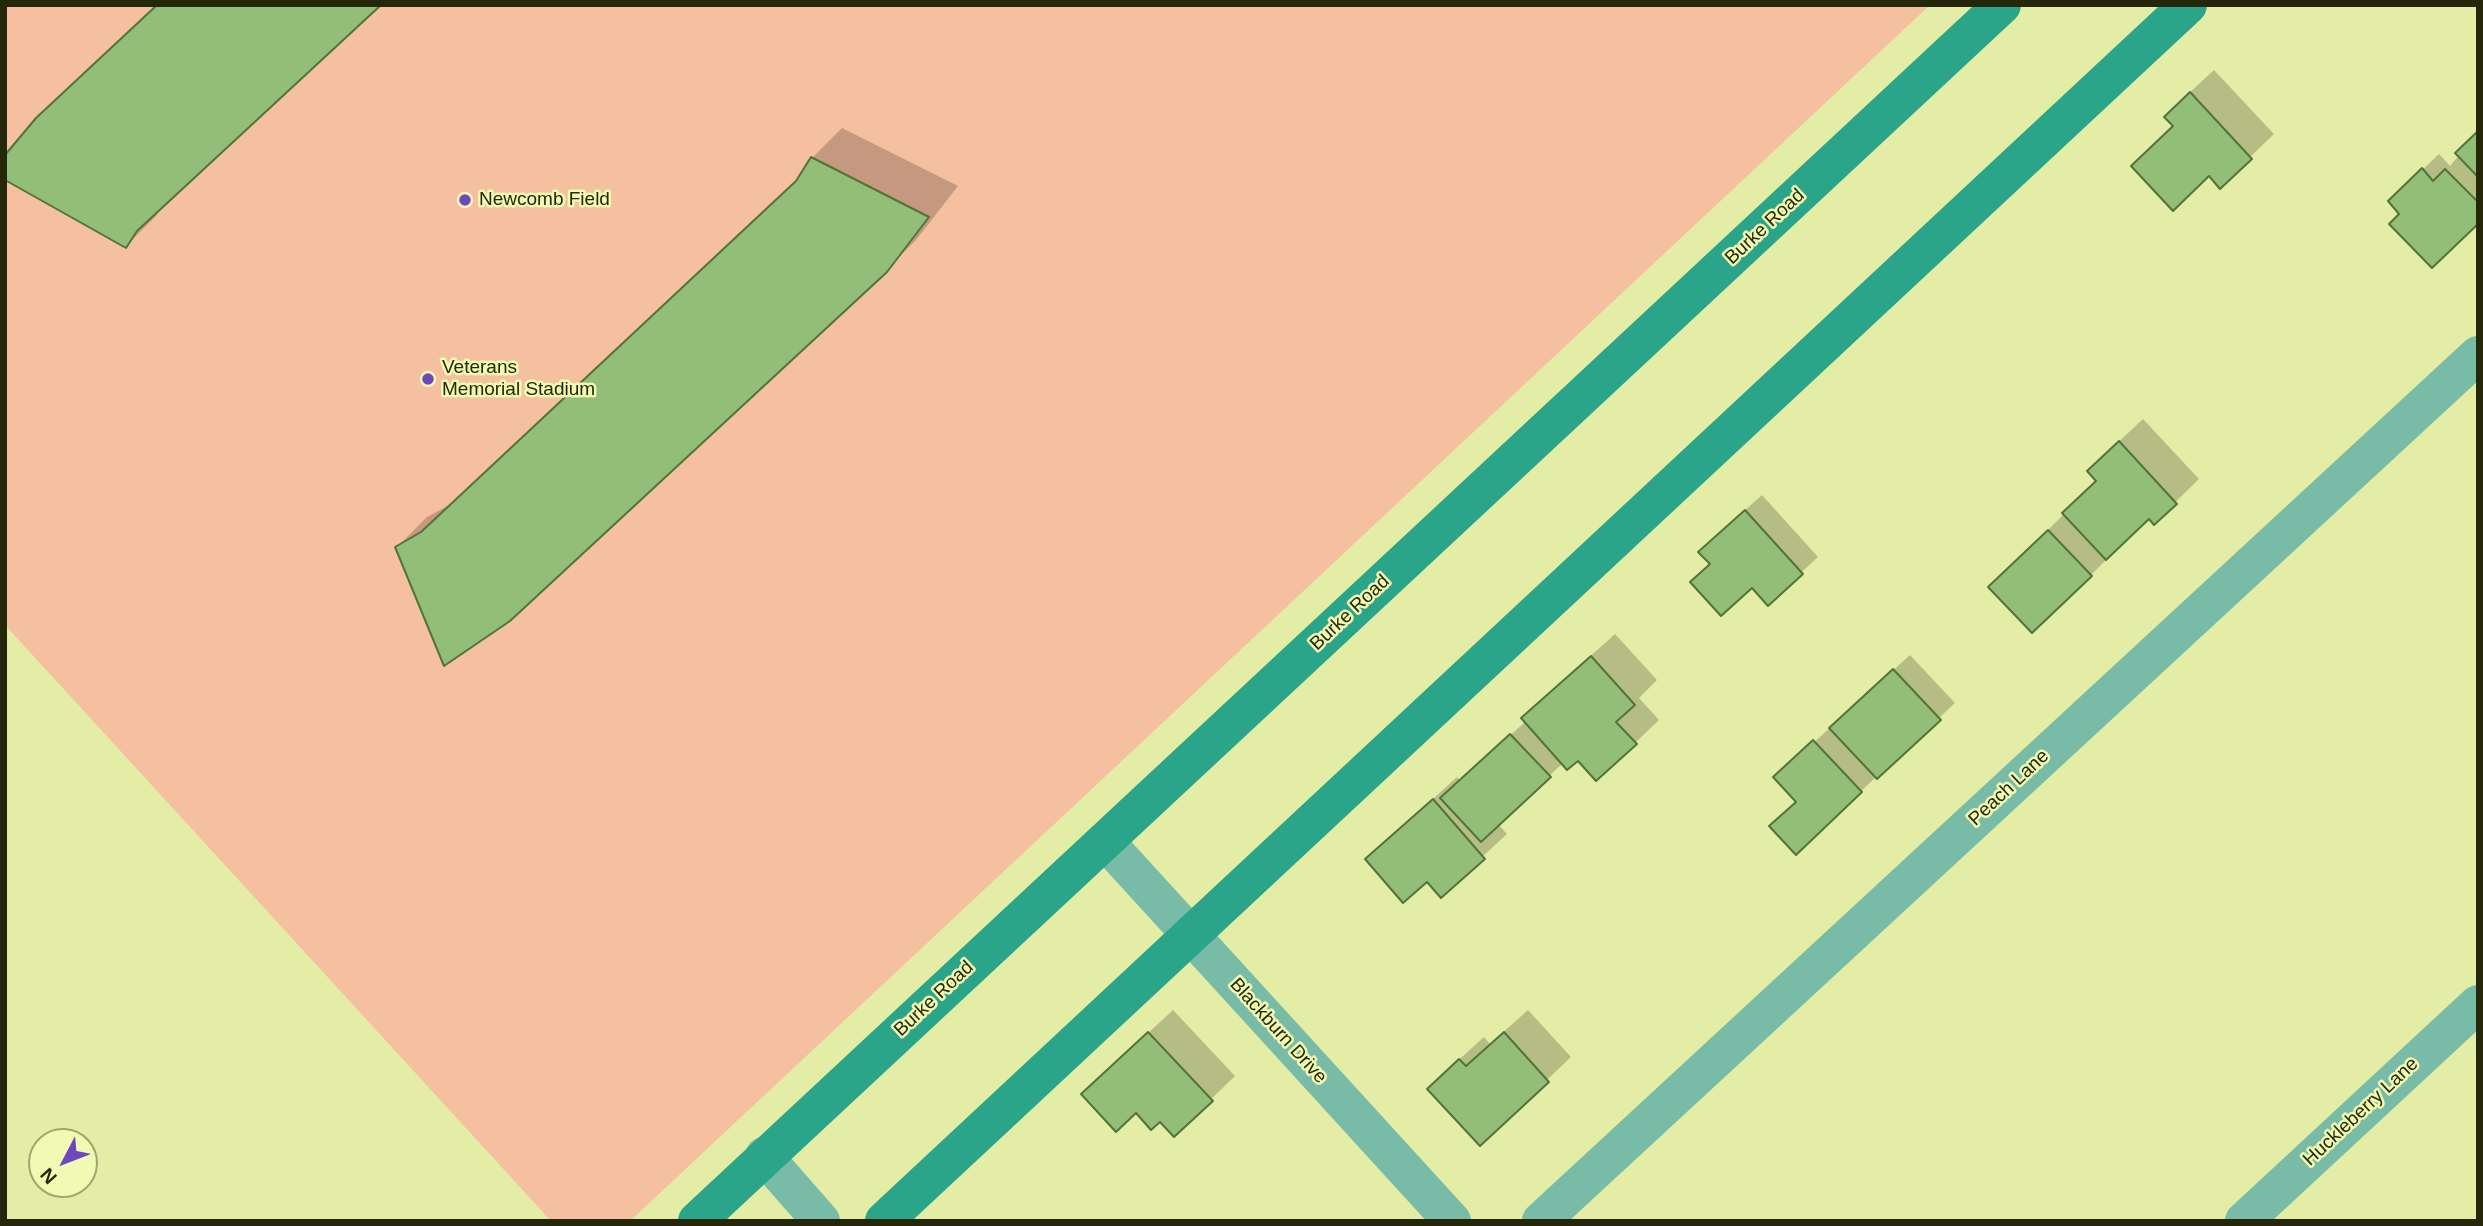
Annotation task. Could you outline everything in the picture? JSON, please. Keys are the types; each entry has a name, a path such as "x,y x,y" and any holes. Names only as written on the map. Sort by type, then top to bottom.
{"main road":[{"name":"Burke Road","path":"697,1221 2002,5"},
{"path":"884,1221 2188,5"}],"street":[{"name":"Peach Lane","path":"1541,1221 2478,355"},
{"name":"Blackburn Drive","path":"1105,841 1452,1221"},
{"name":"Huckleberry Lane","path":"2244,1221 2478,1004"},
{"path":"764,1156 821,1221"}],"shaded area":[{"path":"5,5 1930,5 630,1221 551,1221 5,625"}],"building":[{"path":"157,5 381,5 137,231 126,248 5,180 5,155 36,118"},
{"path":"2190,92 2252,159 2220,189 2209,176 2173,211 2131,166 2173,126 2164,117"},
{"path":"2478,131 2478,177 2455,153"},
{"path":"811,157 929,217 887,272 510,621 444,666 395,547 421,532 796,181"},
{"path":"2422,168 2433,181 2445,169 2478,202 2478,224 2432,268 2389,224 2399,214 2388,201"},
{"path":"2119,441 2177,504 2154,525 2149,519 2106,560 2062,513 2096,481 2087,471"},
{"path":"1745,510 1803,574 1768,606 1752,588 1721,616 1690,582 1710,564 1698,552"},
{"path":"2048,530 2092,576 2032,633 1988,587"},
{"path":"1591,656 1635,705 1616,722 1637,744 1596,781 1578,761 1567,770 1521,718"},
{"path":"1893,669 1941,720 1877,779 1829,728"},
{"path":"1510,734 1551,777 1481,842 1440,798"},
{"path":"1813,740 1862,792 1796,855 1769,826 1796,802 1773,777"},
{"path":"1433,799 1485,859 1441,898 1427,882 1403,903 1365,859"},
{"path":"1148,1032 1213,1101 1174,1137 1160,1122 1151,1130 1136,1113 1116,1132 1081,1094"},
{"path":"1504,1032 1549,1082 1480,1146 1427,1089 1459,1059 1466,1066"}],"place":[{"name":"Newcomb Field","path":"465,200"},
{"name":"Veterans Memorial Stadium","path":"428,379"}]}
